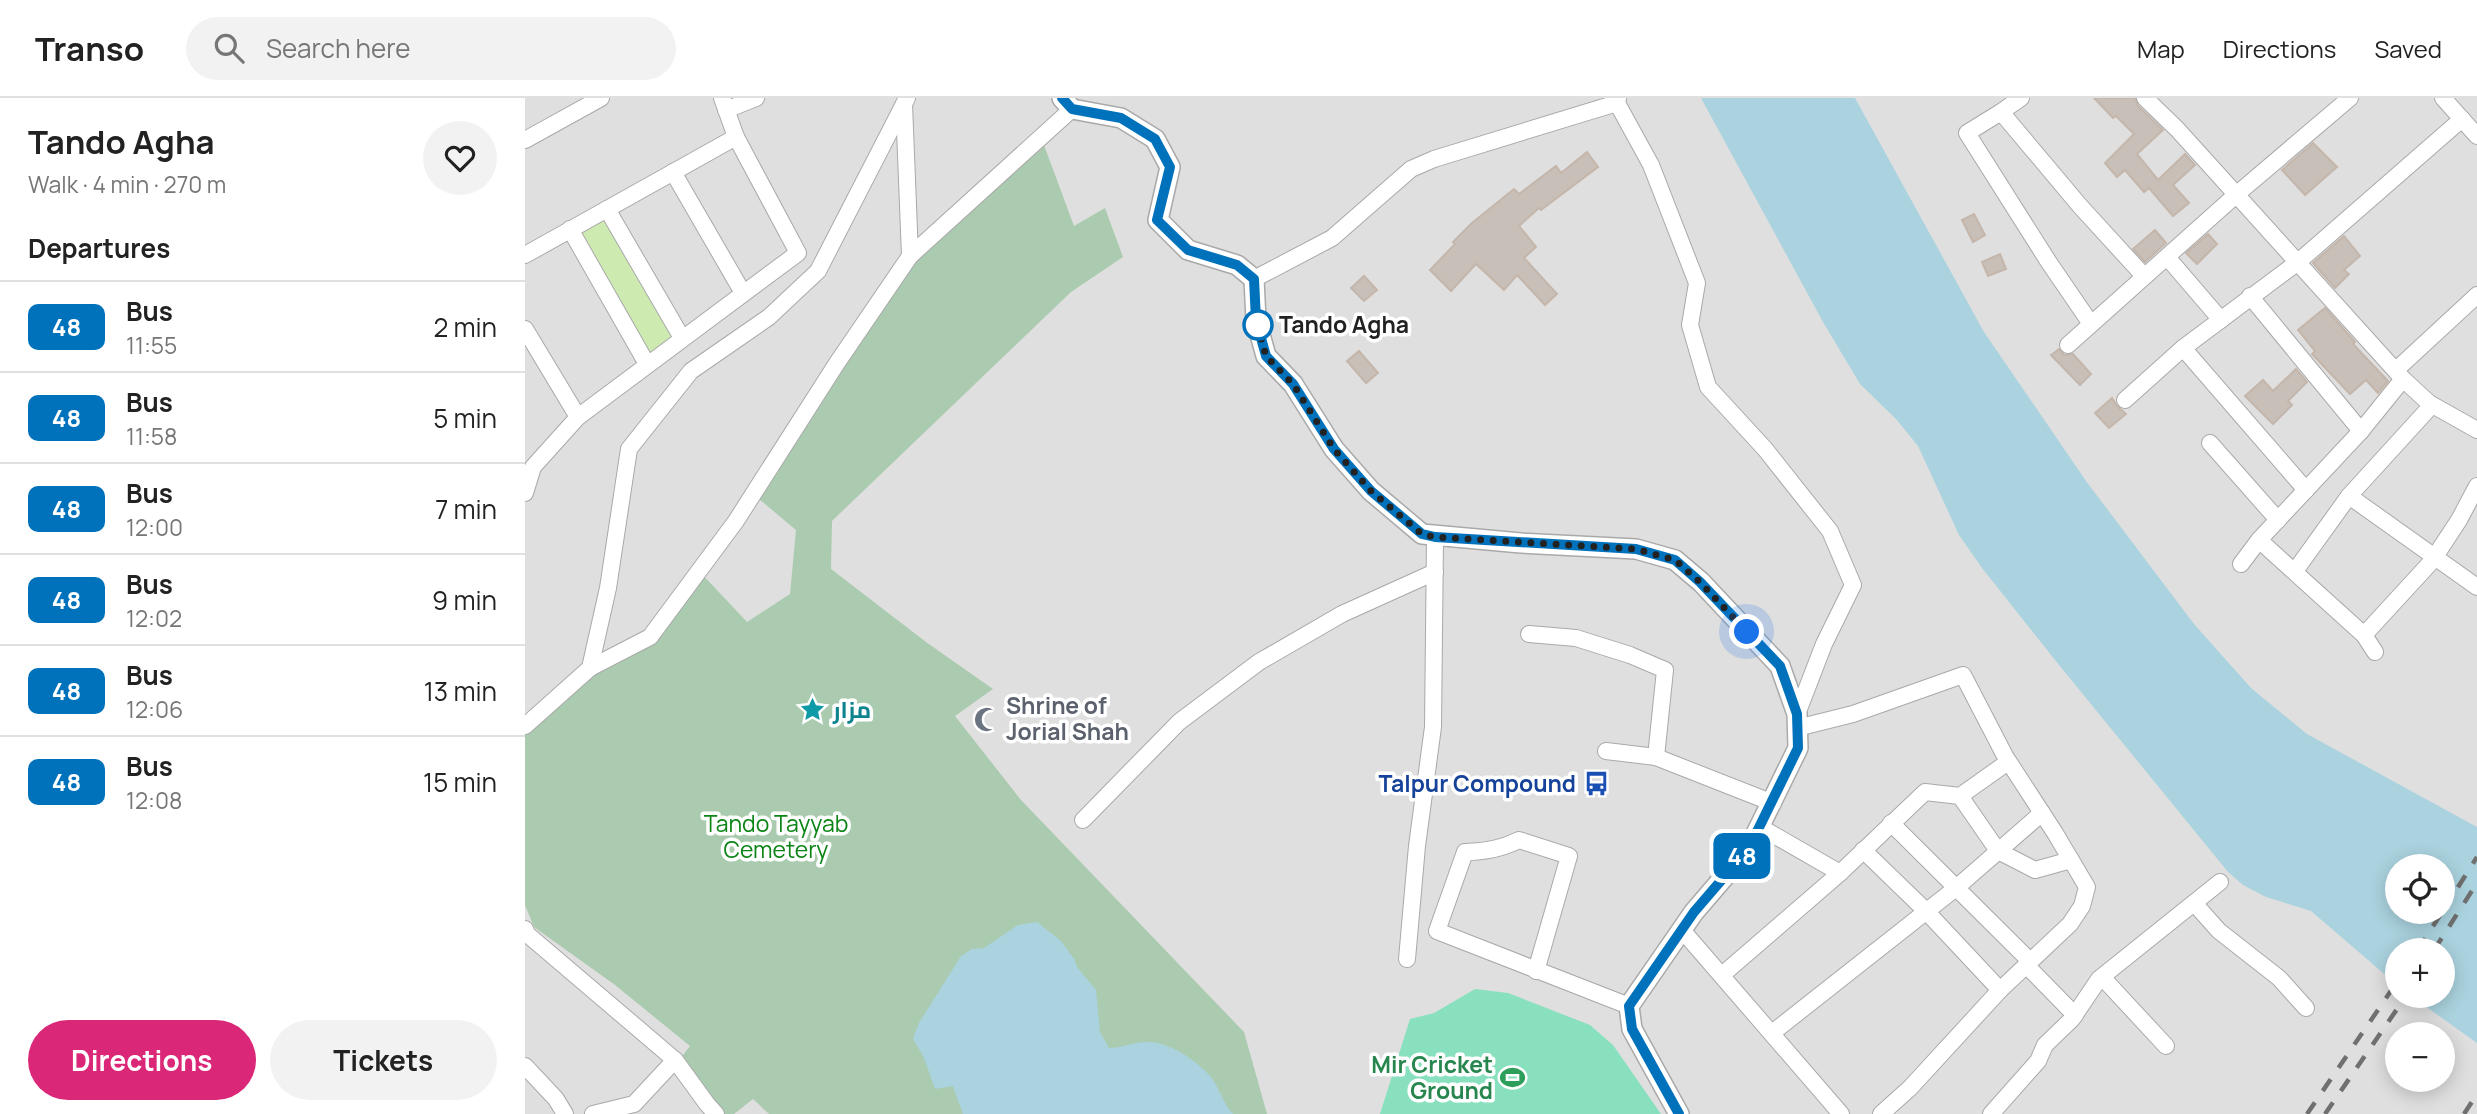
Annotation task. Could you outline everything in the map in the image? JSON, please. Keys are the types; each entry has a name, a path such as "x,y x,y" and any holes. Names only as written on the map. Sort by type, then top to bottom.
{"street":[{"path":"525,140 601,98"},
{"path":"525,494 533,467 578,417 798,253 736,136 724,104 756,98"},
{"path":"2021,98 1967,133 2091,324"},
{"path":"2145,98 2237,194 2400,374 2433,405 2475,427"},
{"path":"2068,345 2237,194 2350,98"},
{"path":"2443,98 2477,135"},
{"path":"905,101 910,256"},
{"path":"590,668 608,588 629,449 691,371 769,317 818,271 905,101"},
{"path":"1254,279 1332,238 1411,169 1434,159 1618,101 1651,165 1697,283 1690,325 1708,387 1765,449 1830,531 1853,585 1825,644 1797,721"},
{"path":"525,726 590,668 650,637 736,521 837,363 910,256 1067,104 1121,118 1155,139 1170,167 1157,220 1188,250 1237,265 1254,279 1256,320 1266,356 1293,384 1334,449 1371,491 1422,534 1636,549 1675,560 1700,582 1780,666 1797,721 1798,748 1749,848 1694,912 1629,1006 1632,1029 1679,1114"},
{"path":"2001,111 2080,206 2144,276"},
{"path":"2125,400 2183,348 2298,262 2462,119"},
{"path":"525,255 736,136"},
{"path":"673,172 743,293"},
{"path":"607,209 682,338"},
{"path":"570,229 647,364"},
{"path":"2167,257 2221,320"},
{"path":"2241,564 2259,540 2361,431 2400,374 2477,295"},
{"path":"2250,296 2361,431"},
{"path":"525,329 578,417"},
{"path":"2183,348 2306,490"},
{"path":"2295,571 2349,496 2433,405"},
{"path":"2210,443 2278,520"},
{"path":"2364,635 2435,556 2477,486"},
{"path":"2349,496 2477,587"},
{"path":"1407,959 1417,846 1433,727 1435,537"},
{"path":"2259,540 2364,635 2375,652"},
{"path":"1083,820 1179,722 1259,663 1342,614 1435,572"},
{"path":"1529,634 1576,638 1630,655 1664,670 1655,757"},
{"path":"1797,721 1853,714 1963,675 2008,762 2087,887 2082,906 2070,924 2000,990 1910,1088 1881,1114"},
{"path":"1606,751 1655,757 1773,803"},
{"path":"1722,975 1840,873 1925,792 1960,796 2008,762"},
{"path":"1960,796 1998,851 2035,870 2071,860"},
{"path":"1772,1033 1956,888 2042,813"},
{"path":"1891,823 2075,1015"},
{"path":"1760,827 1840,873"},
{"path":"1536,971 1569,856 1519,840 1503,848 1465,852 1437,932 1536,971 1629,1006"},
{"path":"1863,850 1926,911 2000,990"},
{"path":"1991,1114 2038,1061 2045,1045 2075,1015 2102,977 2220,882"},
{"path":"2195,903 2219,931 2279,978 2306,1008"},
{"path":"525,929 527,934 675,1060 716,1114"},
{"path":"1682,930 1842,1114"},
{"path":"2102,977 2167,1046"},
{"path":"593,1114 634,1104 675,1060"},
{"path":"525,1066 556,1099 565,1114"}],"shaded area":[{"path":"525,98 2477,98 2477,1114 525,1114"}],"green space":[{"name":"Tando Tayyab Cemetery","path":"1041,137 1074,226 1105,208 1123,257 1071,292 832,521 831,569 926,642 993,689 955,716 1021,800 1244,1032 1267,1114 769,1114 753,1099 734,1114 716,1114 677,1063 690,1046 615,985 534,927 525,905 525,726 590,668 650,637 699,571 747,622 790,594 796,530 753,494 910,256"},
{"path":"607,209 682,338 647,364 570,229"},
{"name":"Mir Cricket Ground","path":"1475,989 1508,993 1590,1025 1613,1045 1661,1114 1380,1114 1410,1019 1434,1013"}],"water":[{"path":"1701,98 1855,98 1984,332 2086,481 2194,624 2251,688 2307,734 2477,827 2477,1043 2455,1027 2455,1022 2448,1022 2428,1008 2455,1008 2455,938 2385,938 2385,975 2311,911 2266,897 2243,885 2228,872 1982,568 1959,535 1918,446 1896,419 1860,384 1823,322"},
{"path":"1037,922 1061,941 1096,990 1100,1032 1109,1048 1148,1042 1165,1045 1182,1053 1210,1076 1233,1114 963,1114 953,1086 935,1089 924,1058 913,1038 919,1023 961,956 972,949 984,948 1018,925"}],"building":[{"path":"2094,98 2135,98 2138,106 2163,130 2137,154 2158,180 2185,154 2195,165 2173,185 2189,203 2173,216 2149,188 2144,192 2125,170 2117,177 2105,163 2134,134 2116,116 2113,118"},
{"path":"2313,143 2337,167 2305,195 2282,170"},
{"path":"1587,152 1598,167 1541,210 1539,208 1519,226 1536,247 1524,258 1557,294 1545,305 1517,275 1504,290 1476,264 1451,291 1430,270 1472,223 1514,189 1519,194 1556,166 1561,173"},
{"path":"1974,214 1985,235 1973,242 1962,220"},
{"path":"2155,230 2166,243 2145,262 2133,249"},
{"path":"2208,234 2217,244 2197,264 2186,253"},
{"path":"2344,236 2360,256 2344,270 2349,274 2335,288 2313,263"},
{"path":"2000,254 2006,269 1988,276 1982,262"},
{"path":"1364,276 1377,290 1364,301 1351,288"},
{"path":"2325,308 2355,342 2353,344 2388,381 2378,393 2366,380 2350,394 2312,354 2315,351 2298,330"},
{"path":"2059,349 2064,355 2073,354 2091,374 2080,385 2051,355"},
{"path":"1359,351 1378,373 1366,383 1347,361"},
{"path":"2296,369 2307,382 2288,401 2292,405 2273,424 2245,396 2263,380 2273,391"},
{"path":"2112,398 2126,414 2109,428 2095,413"}],"railway":[{"path":"2455,892 2477,857"},
{"path":"2442,938 2477,883"},
{"path":"2426,938 2434,924"},
{"path":"2307,1114 2385,1000"},
{"path":"2325,1114 2398,1008"},
{"path":"2464,1114 2477,1094"}],"bus line":[{"name":"48","path":"1062,98 1072,109 1121,118 1155,139 1170,167 1157,220 1188,250 1237,265 1254,279 1256,320 1266,356 1293,384 1334,449 1371,491 1422,534 1636,549 1675,560 1700,582 1780,666 1797,714 1798,748 1749,848 1694,912 1629,1006 1632,1029 1679,1114"}],"place":[{"name":"Tando Agha","path":"1258,325"},
{"name":"مزار","path":"813,710"},
{"name":"Shrine of Jorial Shah","path":"986,719"},
{"name":"Talpur Compound","path":"1596,784"},
{"name":"Mir Cricket Ground","path":"1513,1078"}],"route":[{"path":"1258,325 1256,320 1266,356 1293,384 1334,449 1371,491 1422,534 1636,549 1675,560 1700,582 1747,632"}]}
